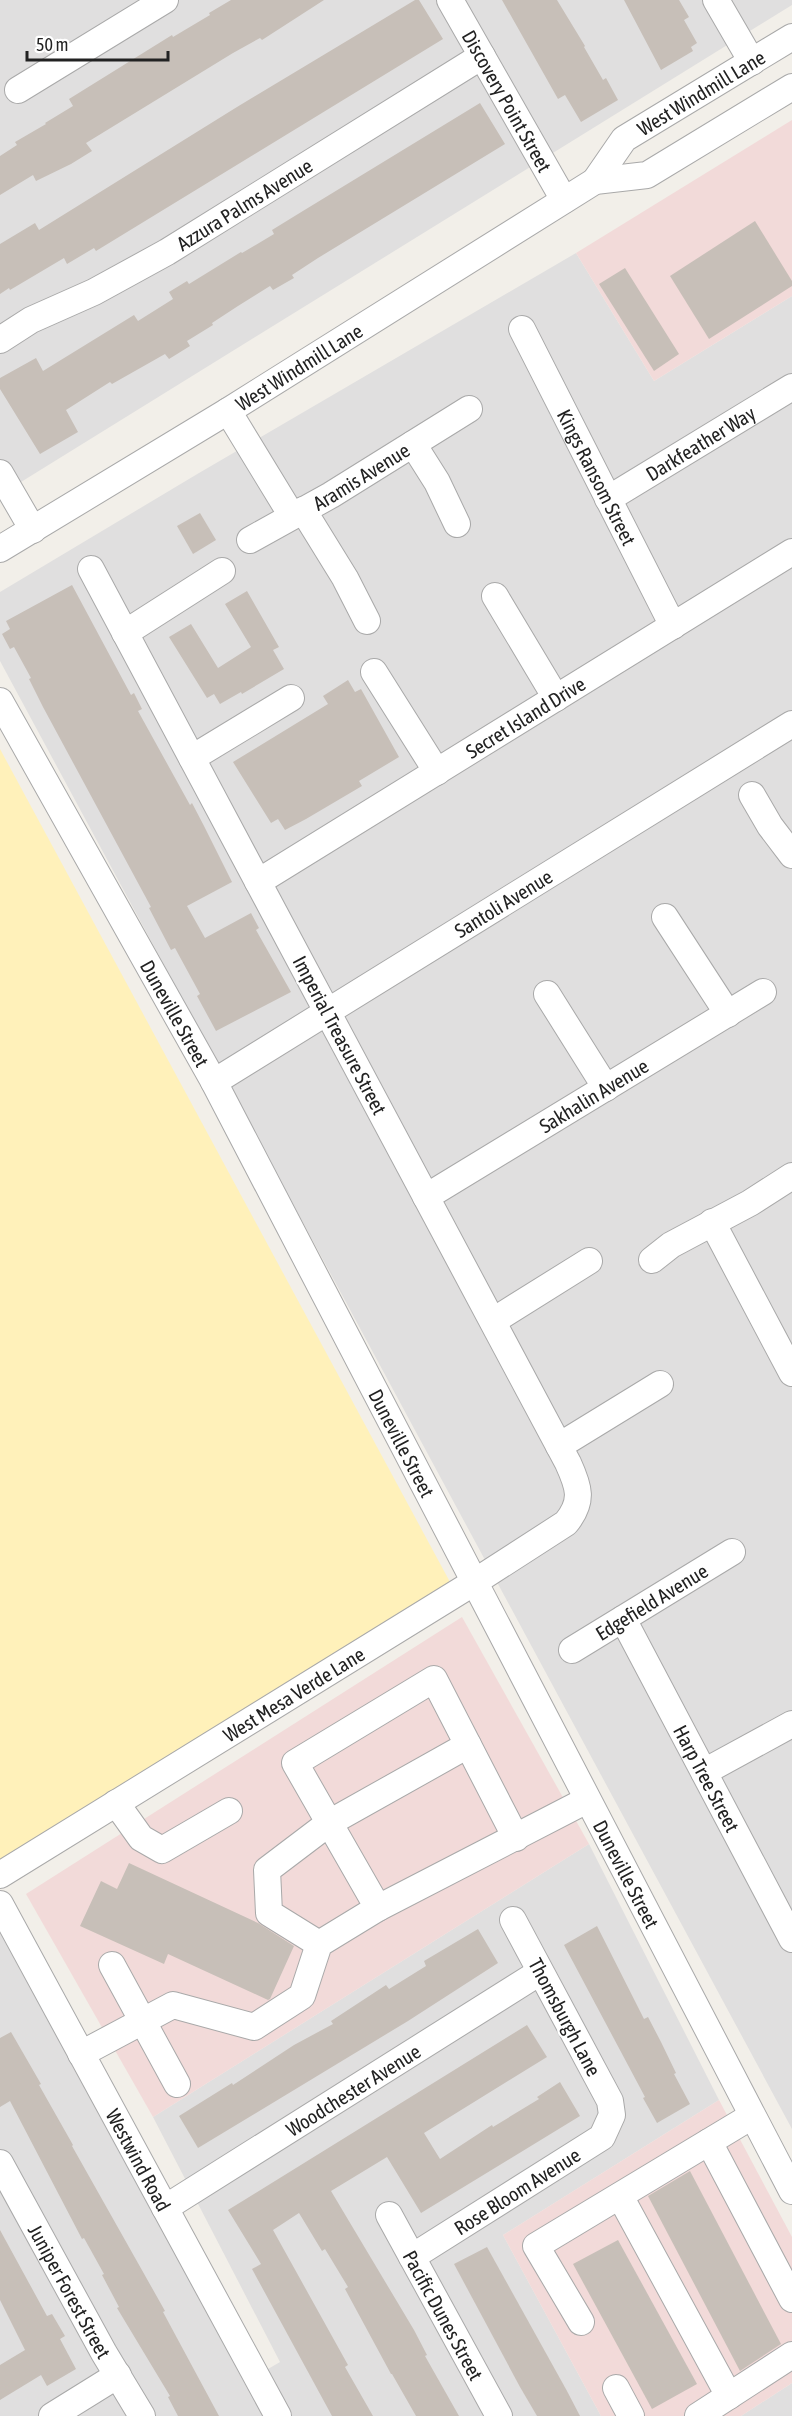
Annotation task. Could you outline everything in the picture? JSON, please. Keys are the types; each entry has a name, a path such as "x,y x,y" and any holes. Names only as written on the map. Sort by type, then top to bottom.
{"street":[{"path":"18,90 165,0"},
{"name":"Discovery Point Street","path":"450,0 564,200"},
{"path":"716,0 752,63"},
{"name":"West Windmill Lane","path":"595,182 624,139 792,37"},
{"name":"Azzura Palms Avenue","path":"0,340 31,320 94,292 167,252 482,56"},
{"name":"West Windmill Lane","path":"0,549 228,411 564,200 595,182 646,175 792,87"},
{"name":"Kings Ransom Street","path":"522,329 673,626"},
{"name":"Darkfeather Way","path":"608,499 792,387"},
{"name":"Aramis Avenue","path":"250,540 469,409"},
{"path":"228,411 297,513 345,578 367,621"},
{"path":"413,444 437,482 457,524"},
{"path":"0,473 33,530"},
{"name":"Secret Island Drive","path":"258,882 792,552"},
{"name":"Imperial Treasure Street","path":"91,569 559,1446 575,1480 578,1503"},
{"path":"125,633 222,571"},
{"path":"495,596 556,698"},
{"path":"374,672 436,772"},
{"path":"192,758 291,698"},
{"name":"Duneville Street","path":"0,701 214,1082 473,1583 792,2191"},
{"name":"Santoli Avenue","path":"214,1082 792,724"},
{"path":"752,795 770,826 789,845"},
{"path":"665,916 728,1014"},
{"name":"Sakhalin Avenue","path":"426,1197 763,992"},
{"path":"547,994 606,1088"},
{"path":"651,1260 671,1245 750,1203 792,1176"},
{"path":"712,1222 792,1373"},
{"path":"493,1321 589,1261"},
{"path":"559,1446 660,1384"},
{"name":"West Mesa Verde Lane","path":"0,1875 473,1583 566,1523 574,1514 578,1503"},
{"name":"Edgefield Avenue","path":"572,1650 732,1552"},
{"name":"Harp Tree Street","path":"623,1618 792,1939"},
{"path":"378,1908 295,1763 434,1679 516,1838"},
{"path":"704,1772 792,1724"},
{"path":"319,1944 269,1913 267,1870 329,1823 468,1745"},
{"path":"81,2054 173,2005 254,2027 302,1996 319,1944 378,1908 588,1800"},
{"path":"116,1803 141,1838 162,1850 229,1811"},
{"name":"Westwind Road","path":"0,1904 278,2416"},
{"name":"Thomsburgh Lane","path":"513,1920 610,2101 612,2115"},
{"path":"112,1965 177,2084"},
{"name":"Woodchester Avenue","path":"165,2208 540,1972"},
{"name":"Rose Bloom Avenue","path":"411,2257 602,2137 612,2115"},
{"path":"580,2322 536,2246 752,2116"},
{"path":"709,2142 792,2299"},
{"name":"Juniper Forest Street","path":"0,2163 142,2416"},
{"path":"620,2196 729,2396"},
{"name":"Pacific Dunes Street","path":"388,2215 499,2416"},
{"path":"698,2416 792,2355"},
{"path":"52,2416 117,2375"},
{"path":"616,2388 631,2416"}],"shaded area":[{"path":"0,0 792,0 792,5 0,495"},
{"path":"792,120 792,296 654,381 576,253"},
{"path":"576,253 654,381 792,296 792,2129 0,661 0,592"},
{"path":"462,1617 589,1844 153,2117 26,1894"},
{"path":"589,1844 719,2100 503,2235 601,2416 0,2416 0,1904 256,2376 280,2362 153,2117"},
{"path":"719,2100 792,2237 792,2383 741,2416 601,2416 503,2235"},
{"path":"792,2383 792,2416 741,2416"}],"sand":[{"path":"0,749 450,1582 0,1861"}],"building":[{"path":"231,0 324,0 262,40 260,38 233,53 86,143 92,151 71,164 36,181 33,175 0,195 0,156 17,145 15,142 73,106 69,99 172,35 173,37 210,15 209,13"},
{"path":"415,0 419,0 443,39 96,251 94,248 67,264 64,258 0,294 0,244 35,223 39,230"},
{"path":"502,0 557,0 603,80 606,78 618,100 581,122 565,95 558,99"},
{"path":"624,0 679,0 689,17 684,20 697,43 691,47 693,51 661,70"},
{"path":"480,103 505,144 318,258 292,275 294,278 273,290 270,286 238,306 187,341 190,346 169,359 165,354 112,384 110,382 66,410 78,432 40,454 0,389 0,378 36,358 43,371 134,315 138,321 173,299 169,292 187,281 189,284 274,234 272,230"},
{"path":"755,221 792,281 792,286 709,339 670,276"},
{"path":"625,268 679,354 654,371 599,284"},
{"path":"200,513 216,540 193,554 177,526"},
{"path":"72,585 131,695 134,693 142,709 138,711 190,805 192,803 232,882 187,906 205,938 251,913 259,928 256,930 291,992 216,1031 197,996 200,994 175,948 171,950 149,908 151,907 43,707 29,679 31,678 14,647 10,649 2,634 10,629 6,621"},
{"path":"247,591 279,647 273,650 284,669 220,704 214,694 207,698 169,637 191,624 218,668 251,647 225,604"},
{"path":"348,680 355,692 361,689 399,757 359,781 362,786 285,830 278,819 271,823 233,762 328,704 323,696"},
{"path":"129,1863 258,1923 294,1946 270,1999 168,1954 164,1964 80,1926 101,1881 117,1889"},
{"path":"597,1926 644,2019 648,2017 690,2104 657,2123 564,1945"},
{"path":"478,1929 498,1963 408,2021 198,2148 179,2116 232,2083 233,2085 294,2045 333,2024 331,2021 386,1985 389,1989 426,1966 424,1961"},
{"path":"527,2025 547,2057 424,2133 440,2159 492,2125 493,2127 539,2099 537,2097 560,2082 580,2116 421,2213 387,2157 331,2191 414,2330 427,2355 425,2356 459,2416 416,2416 345,2289 348,2287 325,2249 322,2251 299,2213 273,2230 348,2365 345,2367 373,2416 332,2416 252,2269 261,2264 228,2210"},
{"path":"11,2032 165,2311 163,2312 219,2416 178,2416 168,2397 170,2396 117,2308 119,2307 102,2275 104,2274 84,2238 82,2239 10,2101 0,2107 0,2038"},
{"path":"690,2171 781,2344 740,2371 648,2196"},
{"path":"0,2230 47,2316 52,2314 65,2336 60,2339 76,2369 47,2386 41,2375 0,2400 0,2365 25,2350 0,2300"},
{"path":"618,2240 697,2384 652,2409 573,2264"},
{"path":"487,2247 580,2416 537,2416 520,2387 454,2264"}]}
